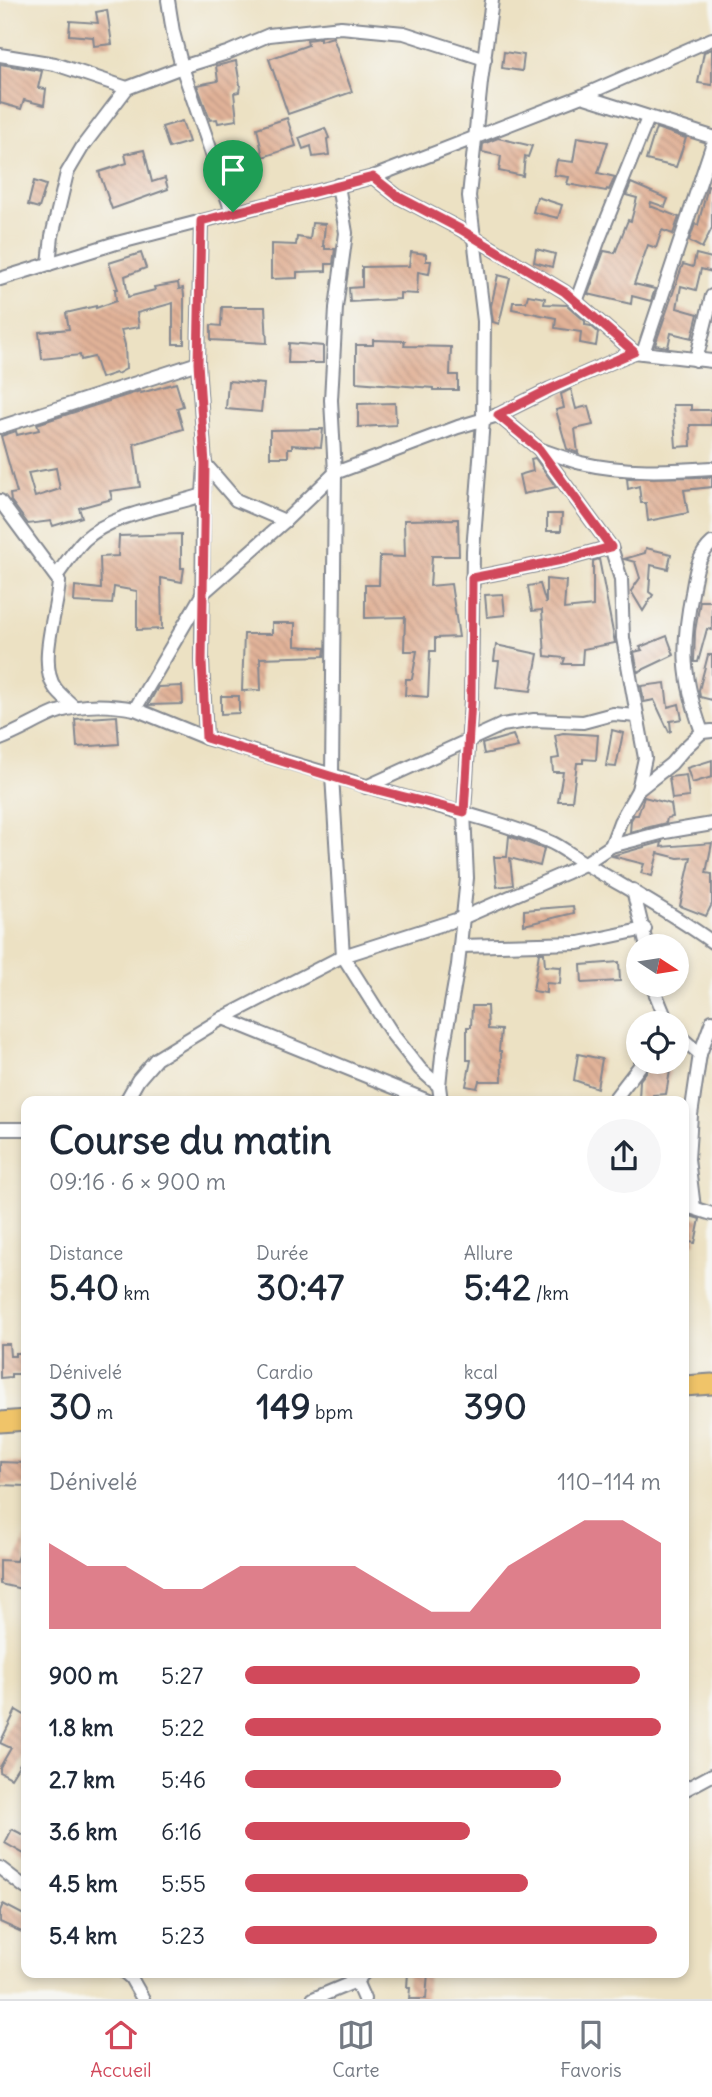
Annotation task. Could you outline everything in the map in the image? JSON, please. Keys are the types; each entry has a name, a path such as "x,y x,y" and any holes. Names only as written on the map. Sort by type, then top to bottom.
{"main road":[{"path":"689,1386 712,1384"},
{"path":"0,1422 21,1420"}],"street":[{"path":"168,0 182,67 233,212"},
{"path":"440,1096 442,1056 460,946 467,878 464,812 471,700 472,578 483,420 484,321 469,196 492,0"},
{"path":"49,264 52,236 67,173 83,146 127,88 227,53 269,35 341,27 404,33 485,59"},
{"path":"0,279 233,212 373,177 474,140 712,39"},
{"path":"0,55 55,64 127,88"},
{"path":"582,96 712,137"},
{"path":"576,302 598,239 648,118"},
{"path":"638,352 712,146"},
{"path":"373,177 397,196 474,237 565,292 638,352"},
{"path":"338,185 346,233 336,308 331,400 335,473 332,775 343,956 393,1035 420,1069 439,1086"},
{"path":"201,221 198,363 205,464 202,662 206,738"},
{"path":"696,360 712,296"},
{"path":"135,709 202,593 285,521 335,473 498,415 550,389 638,352 712,361"},
{"path":"0,427 198,363"},
{"path":"498,415 539,449 611,547 621,579 623,638 645,758 638,790 620,822 611,846"},
{"path":"539,449 582,463 620,468 712,468"},
{"path":"205,464 236,500 285,521"},
{"path":"57,575 84,540 97,530 135,514 203,495"},
{"path":"0,501 57,575 59,589 50,626 51,678 53,687 74,707"},
{"path":"638,790 662,773 707,732 685,673 683,644 685,621 699,562 712,543"},
{"path":"472,578 567,559 611,547"},
{"path":"0,739 74,707 113,705 135,709 206,738 366,787 464,812 551,842 584,864 633,890 712,942"},
{"path":"366,787 502,725 534,720 572,722 613,714 637,716"},
{"path":"128,1096 156,1059 223,1018 343,956 462,918 584,864 611,846 665,832 712,824"},
{"path":"633,890 646,934"},
{"path":"460,946 579,943 645,929"},
{"path":"223,1018 416,1096"},
{"path":"689,1144 700,1054 712,1021"},
{"path":"689,1044 700,1054"},
{"path":"617,1096 634,1074"},
{"path":"0,1129 21,1129"},
{"path":"689,1207 712,1214"},
{"path":"689,1787 712,1775"},
{"path":"0,1868 21,1884"},
{"path":"131,1978 143,1999"},
{"path":"313,1999 351,1978"},
{"path":"357,1978 364,1999"}],"building":[{"path":"107,10 112,44 94,46 93,37 69,35 70,21 98,23 96,12"},
{"path":"333,37 352,92 288,114 269,59 308,45 307,40 320,38 320,41"},
{"path":"712,49 712,85 698,83 704,52"},
{"path":"504,52 524,55 522,71 502,68"},
{"path":"236,61 240,85 239,92 234,93 237,120 218,123 217,119 210,120 197,85 218,81 216,66"},
{"path":"0,64 42,71 38,88 46,89 44,105 24,100 21,109 0,103"},
{"path":"287,118 296,146 263,157 257,128"},
{"path":"182,121 189,142 169,148 162,127"},
{"path":"325,128 329,138 329,155 313,157 311,146 303,149 299,138"},
{"path":"656,128 686,138 676,167 646,160"},
{"path":"577,137 608,142 598,173 615,177 609,190 567,184 569,177 554,175 557,160 573,162"},
{"path":"498,138 532,146 528,157 525,156 523,176 499,171 501,156 482,152 483,144"},
{"path":"144,150 152,182 165,178 168,189 112,209 99,172 127,163 125,154"},
{"path":"34,181 46,185 39,208 28,205"},
{"path":"631,183 668,199 665,207 651,202 650,206 679,217 673,234 662,230 656,248 648,245 634,284 655,289 651,301 632,296 631,304 588,294 604,251 615,253 628,220 631,221 637,198 626,195"},
{"path":"708,186 712,187 712,228 702,248 689,241 695,224 698,225"},
{"path":"537,197 562,205 558,218 533,212"},
{"path":"312,223 325,224 323,246 325,249 335,249 333,264 326,264 326,271 297,272 297,278 271,279 271,244 296,245 297,237 310,239"},
{"path":"536,249 555,254 552,267 534,262"},
{"path":"411,252 426,254 426,261 431,261 429,274 418,272 417,294 400,293 400,299 350,302 349,288 362,287 362,267 409,266"},
{"path":"141,253 146,268 125,276 128,297 155,290 154,287 178,283 179,289 183,288 184,295 184,344 173,344 173,303 137,313 139,327 121,330 126,369 117,374 101,378 94,357 81,360 80,355 42,359 39,332 69,329 66,313 96,308 116,301 115,289 118,289 109,263"},
{"path":"696,254 712,258 712,272 701,269 696,290 681,286 677,308 698,314 692,338 671,333 668,347 655,345 683,264 693,267"},
{"path":"498,275 510,278 499,324 493,322 491,306"},
{"path":"528,295 545,298 544,304 567,305 585,321 585,325 598,332 596,346 580,343 581,332 555,328 556,318 512,309 513,302 526,302"},
{"path":"222,307 265,307 267,343 211,340 211,325 221,326"},
{"path":"373,340 405,341 404,346 451,347 450,375 458,375 458,390 356,382 356,345 373,345"},
{"path":"289,343 323,346 323,363 288,363"},
{"path":"228,381 264,384 261,412 226,409"},
{"path":"176,383 183,406 177,408 183,429 134,444 140,487 110,491 112,499 79,508 82,517 53,526 51,521 28,524 11,501 10,494 17,493 1,436 16,431 17,435 39,430 37,424 140,391 141,393","holes":["56,468 60,489 35,497 28,473"]},
{"path":"571,389 576,409 588,406 593,425 575,429 578,453 567,449 556,410 564,408 561,394"},
{"path":"395,403 396,425 358,427 358,404"},
{"path":"673,405 691,405 691,410 712,410 711,425 690,425 691,446 676,447"},
{"path":"323,429 321,447 292,445 292,448 288,448 288,457 270,457 270,430"},
{"path":"535,458 556,487 523,494 519,475 533,471 531,459"},
{"path":"712,477 712,487 684,490 688,513 648,521 646,503 641,503 639,486 628,489 627,478"},
{"path":"547,514 562,514 561,531 547,531"},
{"path":"458,519 459,556 432,556 430,586 451,584 459,637 435,638 435,651 430,651 428,697 405,695 406,679 412,679 417,651 404,651 405,617 365,618 365,585 379,585 380,556 405,557 404,520"},
{"path":"181,534 181,568 184,568 182,582 161,578 162,629 137,630 137,591 114,587 112,604 74,602 75,586 101,589 100,557 118,556 119,536"},
{"path":"646,548 671,554 668,569 651,565 649,592 653,595 643,611 631,591 640,578 635,562 624,559 645,553"},
{"path":"599,559 615,643 583,649 582,664 563,664 565,658 545,656 542,610 532,611 528,586 540,584 546,604 546,579 566,581 564,609 593,606 593,561"},
{"path":"503,594 505,615 487,617 485,595"},
{"path":"700,601 712,601 712,630 707,629 698,662 694,662 695,631"},
{"path":"272,623 295,623 295,646 325,648 324,656 260,658 261,690 242,691 244,634 272,634"},
{"path":"667,636 674,655 638,672 634,652"},
{"path":"496,645 538,654 531,691 496,687 499,661 494,661"},
{"path":"708,655 712,655 712,700 700,697 699,690"},
{"path":"665,683 668,707 679,704 682,719 670,721 669,732 654,700 644,702 641,686"},
{"path":"182,686 183,704 148,705 158,687"},
{"path":"221,696 239,696 239,713 221,714"},
{"path":"117,716 119,744 77,747 75,719"},
{"path":"612,730 623,733 616,767 606,766"},
{"path":"513,735 518,747 484,754 482,744"},
{"path":"555,735 598,735 596,760 583,759 583,763 577,763 572,801 558,801 563,772 553,772 552,759 559,758"},
{"path":"712,760 712,777 692,783 687,768"},
{"path":"686,775 689,797 672,799 669,777"},
{"path":"644,797 671,804 673,817 667,818 666,823 630,832 631,820 634,815 638,815"},
{"path":"509,836 544,849 540,866 510,858 513,885 497,887 494,857 507,857"},
{"path":"662,842 661,847 712,843 706,873 712,874 712,904 706,916 680,906 691,857 678,858 658,853 652,876 641,873 644,864 612,856"},
{"path":"573,906 574,913 524,925 524,910"},
{"path":"539,953 544,953 545,966 561,967 560,984 546,983 546,993 533,991"},
{"path":"619,962 620,981 582,983 581,965"},
{"path":"472,1006 487,1006 488,1029 501,1030 499,1051 502,1081 479,1081 477,1088 466,1086 471,1060 467,1060 467,1027 471,1027"},
{"path":"578,1054 602,1059 597,1088 574,1080"},
{"path":"645,1074 669,1074 666,1094 639,1096 640,1080"},
{"path":"689,1216 700,1219 695,1243 689,1242"},
{"path":"0,1344 9,1344 10,1356 21,1353 21,1374 0,1378"},
{"path":"0,1462 21,1463 21,1486 0,1485"},
{"path":"21,1548 21,1589 0,1584 0,1560 16,1561"},
{"path":"16,1710 21,1713 21,1762 11,1778 0,1772 0,1767 11,1748 0,1743"},
{"path":"12,1829 21,1834 21,1852 5,1843"},
{"path":"3,1904 21,1913 21,1932 0,1922"},
{"path":"408,1978 428,1978 426,1999 409,1999 410,1988 407,1988"}],"route":[{"path":"373,177 397,196 460,229 565,292 634,352 498,415 539,449 611,547 567,559 472,578 471,700 464,812 366,787 206,738 202,662 205,464 198,363 201,221 233,212 373,177"}]}
